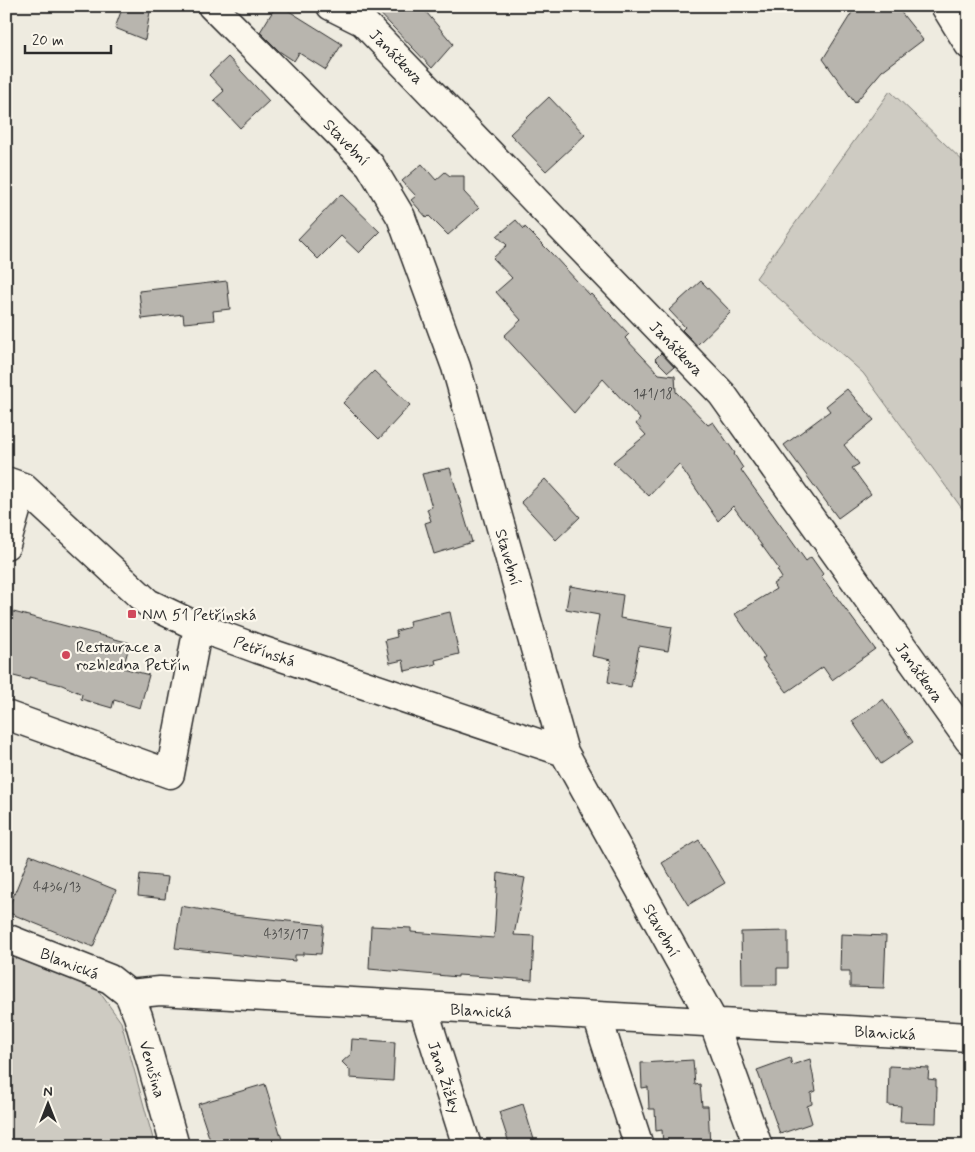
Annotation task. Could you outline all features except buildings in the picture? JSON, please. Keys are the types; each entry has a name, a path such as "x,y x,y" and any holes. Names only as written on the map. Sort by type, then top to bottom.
{"street":[{"name":"Stavební","path":"212,6 370,165 401,217 456,367 564,752 713,1022 758,1146"},
{"name":"Janáčkova","path":"332,6 363,22 722,394 969,740"},
{"path":"945,6 969,45"},
{"name":"Petřínská","path":"15,484 148,603 198,627 258,649 564,752"},
{"path":"6,545 15,484"},
{"path":"6,715 170,774 198,627"},
{"name":"Blanická","path":"6,938 110,978 129,994 160,991 423,1008 969,1037"},
{"name":"Venušina","path":"129,994 138,1016 175,1146"},
{"name":"Jana Žižky","path":"423,1008 467,1146"},
{"path":"597,1016 639,1146"}],"shaded area":[{"path":"890,91 969,167 969,518 863,373 756,278"},
{"path":"6,954 98,990 121,1022 155,1146 6,1146"}],"place":[{"name":"NM 51 Petřínská","path":"132,614"},
{"name":"Restaurace a rozhledna Petřín","path":"66,655"}]}
